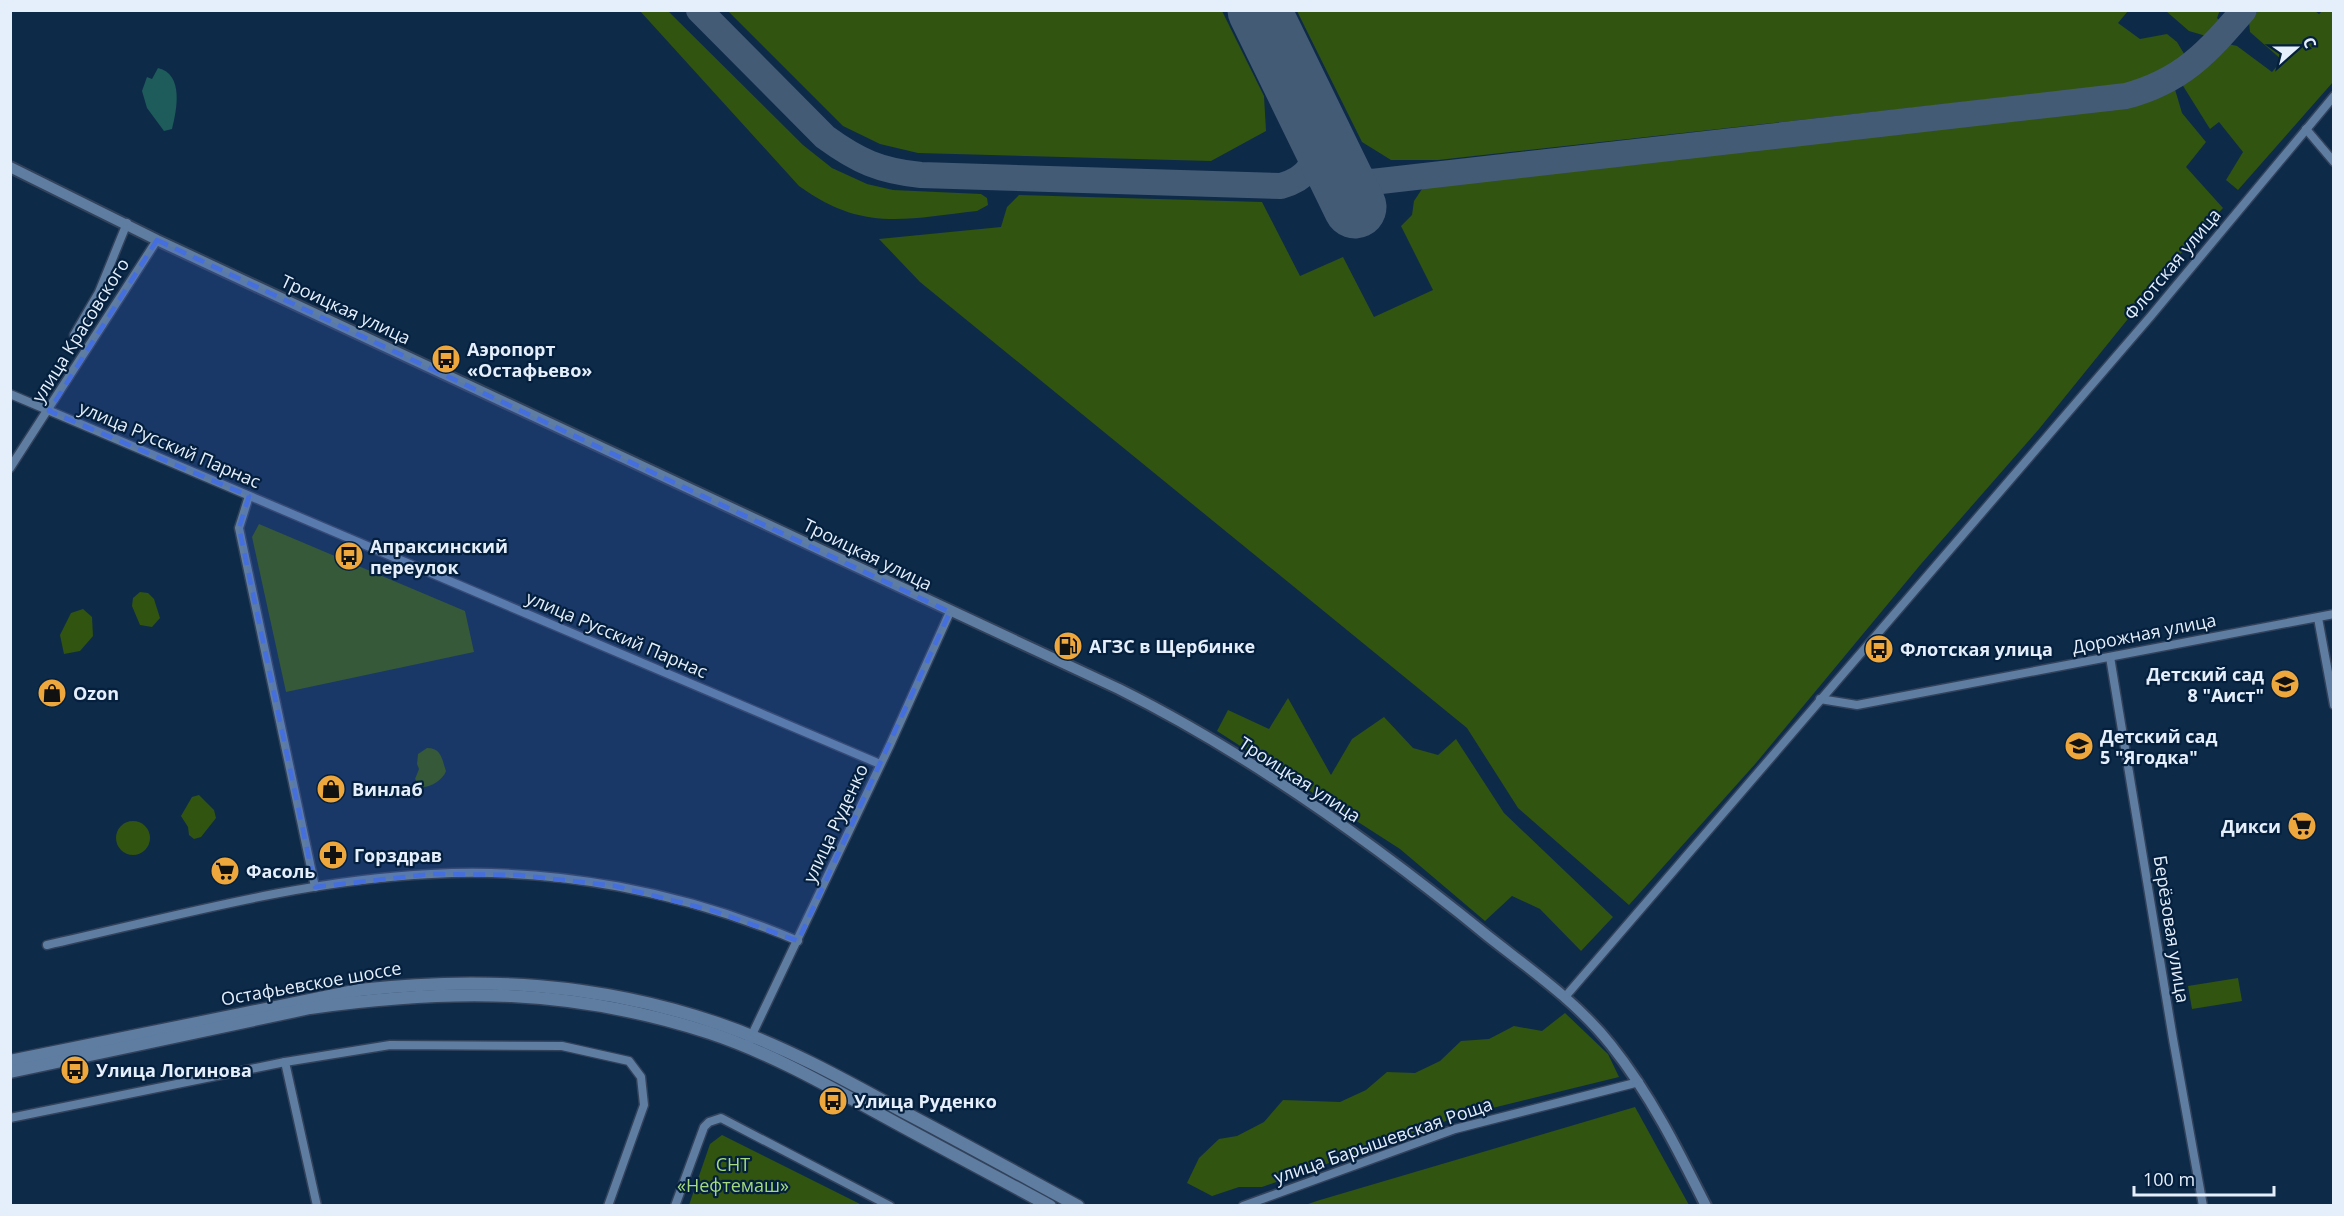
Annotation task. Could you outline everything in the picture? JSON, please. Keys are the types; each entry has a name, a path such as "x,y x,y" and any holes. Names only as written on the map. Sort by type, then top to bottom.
{"main road":[{"name":"Остафьевское шоссе","path":"10,1061 314,997 414,984 448,982 530,984 589,992 648,1004 838,1076 1078,1206"},
{"name":"Остафьевское шоссе","path":"10,1072 310,1008 414,995 471,993 531,996 586,1003 650,1016 711,1034 749,1042 1050,1206"}],"street":[{"name":"Флотская улица","path":"1565,997 2150,317 2334,96"},
{"path":"2306,129 2334,162"},
{"name":"Троицкая улица","path":"10,167 127,223 157,240 1119,689 1195,731 1371,844 1565,997 1610,1043 1639,1082 1706,1206"},
{"path":"74,335 99,292 127,223"},
{"name":"улица Красовского","path":"10,468 49,411 157,240"},
{"name":"улица Русский Парнас","path":"10,394 880,764"},
{"path":"249,496 239,528 315,887"},
{"name":"улица Руденко","path":"749,1042 950,612"},
{"name":"Дорожная улица","path":"1820,699 1857,705 2334,614"},
{"path":"2318,618 2334,705"},
{"name":"Берёзовая улица","path":"2110,657 2203,1206"},
{"path":"47,945 315,887 431,874 484,873 561,878 615,886 679,901 755,924 798,941"},
{"path":"10,1118 285,1062 390,1045 562,1046 629,1061 641,1077 645,1105 608,1206"},
{"path":"285,1062 317,1206"},
{"name":"улица Барышевская Роща","path":"1243,1206 1455,1129 1639,1082"},
{"path":"675,1206 704,1127 709,1122 721,1118 890,1206"}],"highlighted area":[{"path":"157,240 950,612 798,941 714,911 615,886 519,875 431,874 315,887 239,528 249,496 49,411"}],"green space":[{"path":"2220,10 2217,18 2219,20 2206,36 2189,31 2166,11"},
{"path":"640,11 668,11 803,145 832,168 867,184 893,190 981,194 987,198 988,205 977,211 906,219 885,219 843,210 822,201 799,186"},
{"path":"728,11 1222,11 1264,96 1266,131 1211,161 918,153 880,144 843,126"},
{"path":"1297,11 2128,11 2118,23 2140,39 2167,34 2177,42 2186,57 2160,72 2128,84 1438,160 1391,160 1362,142"},
{"path":"2258,11 2315,11 2319,14 2322,11 2333,11 2333,82 2238,190 2226,180 2243,152 2219,122 2210,129 2180,81 2224,43 2237,46 2272,72 2282,60 2250,32 2249,22"},
{"path":"2174,86 2182,113 2206,142 2186,167 2223,208 2182,252 2039,429 1921,564 1756,763 1629,905 1518,808 1467,728 920,282 879,239 1001,227 1007,207 1019,195 1262,202 1300,276 1343,257 1374,317 1433,290 1401,226 1412,215 1414,201 1428,180 2093,106 2128,101"},
{"path":"259,524 465,611 474,652 286,692 252,537"},
{"path":"140,592 148,593 154,599 160,618 152,627 140,625 132,606 133,598"},
{"path":"83,609 92,617 93,636 80,651 64,654 60,635 71,613"},
{"path":"1288,698 1331,775 1352,739 1384,717 1413,748 1438,755 1456,739 1504,813 1613,917 1581,951 1540,909 1512,896 1485,921 1400,849 1217,731 1228,710 1269,729"},
{"path":"427,748 439,752 446,771 436,783 421,787 415,779 419,769 418,754"},
{"path":"199,795 214,810 216,818 201,837 194,839 189,835 188,827 181,816 192,797"},
{"path":"133,821 145,826 150,838 145,850 133,855 121,850 116,838 121,826"},
{"path":"2238,978 2242,1001 2192,1009 2188,986"},
{"path":"1565,1013 1608,1054 1619,1077 1460,1116 1262,1187 1239,1187 1212,1196 1187,1183 1199,1158 1219,1139 1237,1136 1264,1122 1283,1100 1340,1102 1366,1090 1387,1072 1415,1073 1440,1061 1461,1041 1489,1039 1514,1026 1542,1031"},
{"path":"1635,1107 1689,1205 1305,1205 1320,1200"},
{"name":"СНТ «Нефтемаш»","path":"722,1135 862,1205 689,1205 710,1144"}],"shaded area":[{"path":"158,68 172,77 177,94 172,129 164,131 147,108 142,91 147,77 152,79"}],"taxiway":[{"path":"699,10 825,137 859,159 893,171 921,175 1281,186 1299,178 1311,166 1317,149 1317,129"},
{"path":"1339,174 1372,182 2126,96 2163,82 2192,64 2244,10"}],"runway":[{"path":"1259,10 1355,207"}],"place":[{"name":"Аэропорт «Остафьево»","path":"446,359"},
{"name":"Апраксинский переулок","path":"349,556"},
{"name":"АГЗС в Щербинке","path":"1068,646"},
{"name":"Флотская улица","path":"1879,649"},
{"name":"Детский сад 8 \"Аист\"","path":"2285,684"},
{"name":"Ozon","path":"52,693"},
{"name":"Детский сад 5 \"Ягодка\"","path":"2079,746"},
{"name":"Винлаб","path":"331,789"},
{"name":"Дикси","path":"2302,826"},
{"name":"Горздрав","path":"333,855"},
{"name":"Фасоль","path":"225,871"},
{"name":"Улица Логинова","path":"75,1070"},
{"name":"Улица Руденко","path":"833,1101"}]}
